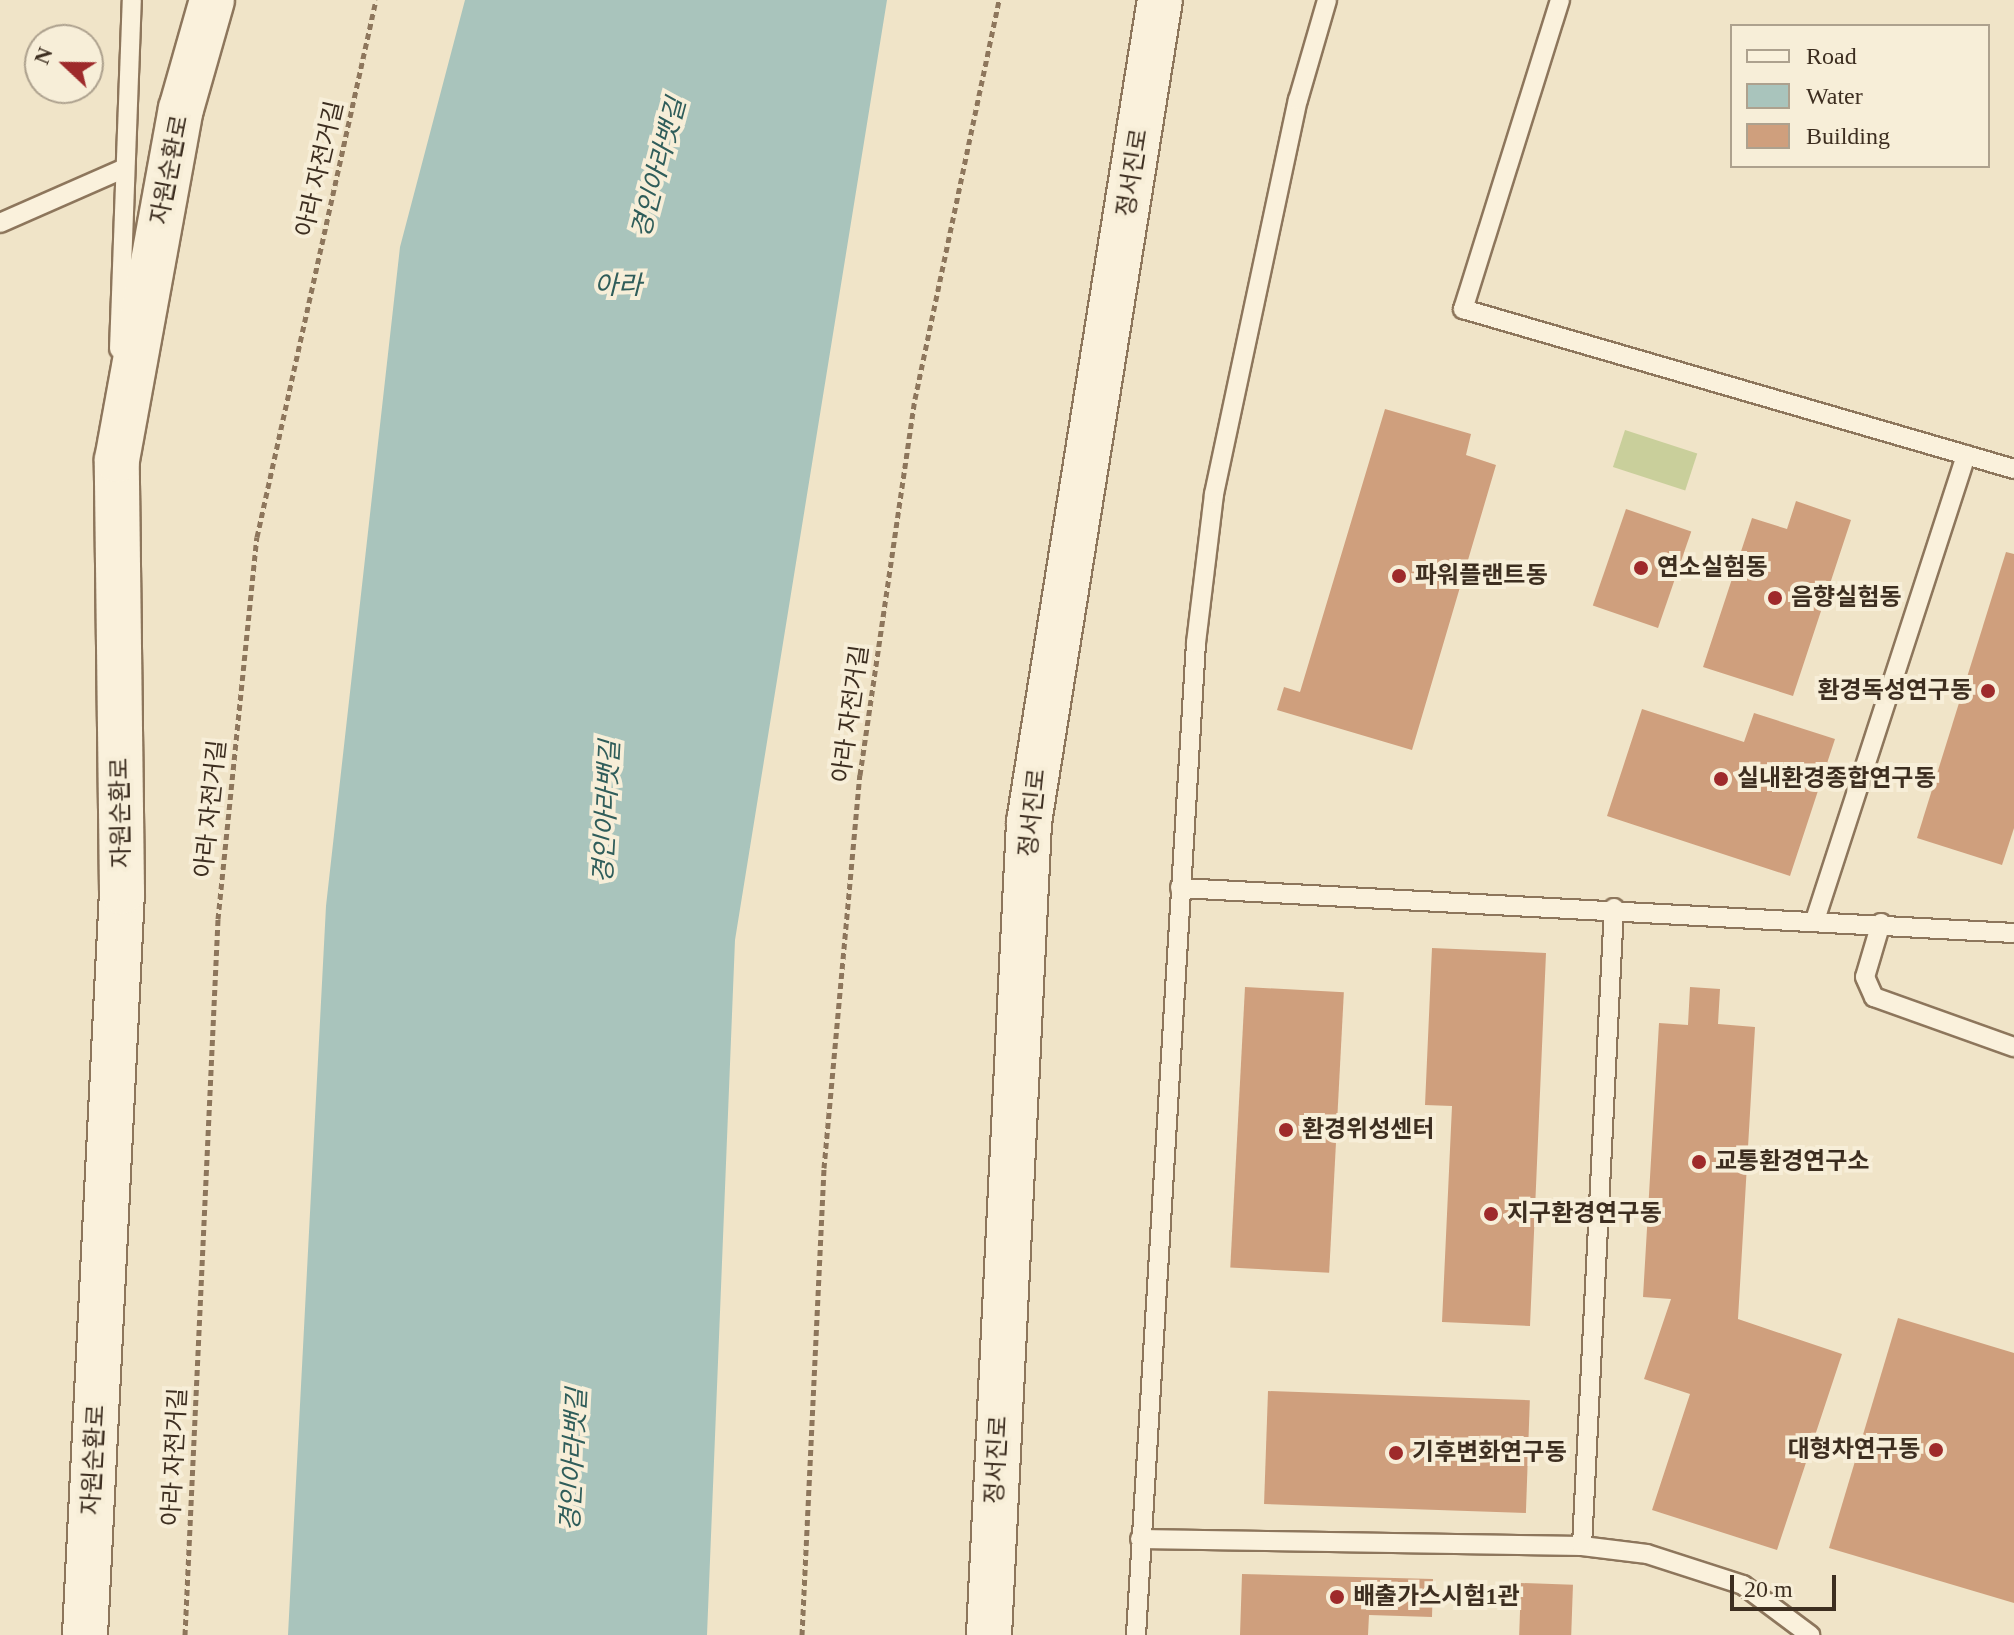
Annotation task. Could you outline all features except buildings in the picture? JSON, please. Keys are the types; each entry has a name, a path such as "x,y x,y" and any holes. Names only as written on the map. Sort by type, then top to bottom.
{"main road":[{"name":"자원순환로","path":"85,1635 122,892 117,460 181,109 212,0"},
{"name":"정서진로","path":"989,1635 1029,822 1160,0"}],"lane":[{"path":"117,460 121,170 132,0"},
{"path":"1136,1635 1180,888 1214,494 1298,100 1327,0"},
{"path":"1560,0 1463,309 2014,469"},
{"path":"0,223 121,170"},
{"path":"1816,917 1966,455"},
{"path":"1180,888 1816,917 2014,933"},
{"path":"1582,1546 1614,908"},
{"path":"1881,923 1865,977 1874,997 2014,1047"},
{"path":"1140,1539 1582,1546 1693,1564 1743,1585 1810,1635"}],"path":[{"name":"아라 자전거길","path":"185,1635 218,919 257,537 376,0"},
{"name":"아라 자전거길","path":"802,1635 824,1168 860,775 915,399 999,0"}],"green space":[{"path":"1625,430 1697,453 1685,491 1613,467"}],"water":[{"name":"아라","path":"465,0 887,0 735,940 707,1635 288,1635 326,906 400,247"}],"place":[{"name":"연소실험동","path":"1641,568"},
{"name":"파워플랜트동","path":"1399,576"},
{"name":"음향실험동","path":"1775,598"},
{"name":"환경독성연구동","path":"1988,691"},
{"name":"실내환경종합연구동","path":"1721,779"},
{"name":"환경위성센터","path":"1286,1130"},
{"name":"교통환경연구소","path":"1699,1162"},
{"name":"지구환경연구동","path":"1491,1214"},
{"name":"대형차연구동","path":"1936,1450"},
{"name":"기후변화연구동","path":"1396,1453"},
{"name":"배출가스시험1관","path":"1337,1597"}],"water label":[{"name":"경인아라뱃길","path":"659,168"},
{"name":"경인아라뱃길","path":"607,812"},
{"name":"경인아라뱃길","path":"574,1460"}]}
